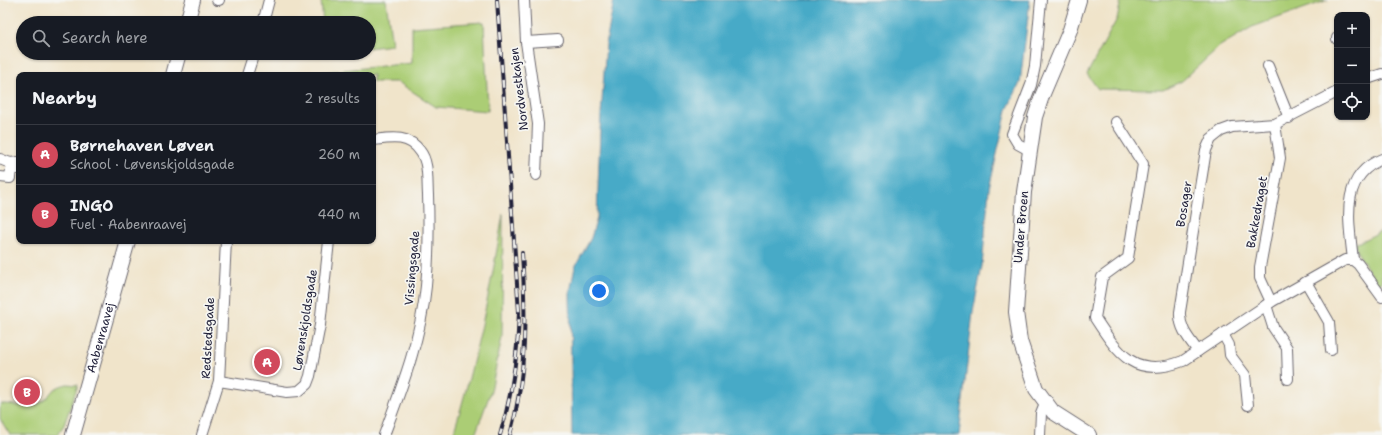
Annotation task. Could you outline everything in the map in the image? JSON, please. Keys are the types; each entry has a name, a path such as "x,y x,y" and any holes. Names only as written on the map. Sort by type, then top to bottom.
{"street":[{"path":"189,16 193,0"},
{"path":"265,16 269,0"},
{"name":"Nordvestkajen","path":"524,0 526,42 538,124 536,175"},
{"path":"1029,150 1018,144 1012,134 1031,85 1035,66 1041,0"},
{"name":"Under Broen","path":"1079,0 1070,30 1042,96 1035,117 1029,150 1019,251 1016,312 1020,341 1025,361 1036,389 1045,403 1063,420 1089,435"},
{"path":"526,42 558,40"},
{"path":"174,72 177,60"},
{"path":"248,72 252,60"},
{"path":"1268,66 1289,118"},
{"path":"1370,78 1382,74"},
{"name":"Bosager","path":"1198,351 1182,328 1179,320 1206,150 1211,139 1221,131 1232,127 1275,124 1334,94"},
{"path":"1116,122 1143,164 1128,258 1102,277 1095,318 1111,343 1131,362 1153,368 1170,366 1183,362 1269,303 1345,260 1353,260 1358,264 1382,296"},
{"name":"Bakkedraget","path":"1275,124 1280,158 1260,266 1260,278 1269,303 1273,327 1287,348 1288,379"},
{"name":"Vissingsgade","path":"376,140 394,137 405,139 413,143 425,159 429,227 426,286 419,325 404,383 384,435"},
{"path":"0,159 10,163 16,162"},
{"path":"1353,260 1350,218 1352,190 1362,171 1370,164 1382,159"},
{"path":"0,177 10,178 11,169 16,169"},
{"name":"Aabenraavej","path":"74,435 127,244"},
{"name":"Redstedsgade","path":"202,435 219,381 226,244"},
{"name":"Løvenskjoldsgade","path":"219,381 287,392 298,391 307,384 310,376 320,325 329,244"},
{"path":"1306,282 1329,322 1330,350"},
{"path":"1223,334 1229,345 1230,355 1245,375 1248,405"},
{"path":"1040,435 1040,413 1045,403"}],"green space":[{"path":"321,0 386,0 392,45 376,47 376,16 322,16"},
{"path":"1121,0 1328,0 1252,27 1220,46 1182,81 1163,90 1098,89 1087,74 1117,19"},
{"path":"484,22 488,111 436,107 398,82 376,82 376,72 324,72 412,63 412,27"},
{"path":"503,214 502,337 491,391 475,435 453,435 482,326"},
{"path":"1382,231 1382,282 1378,285 1357,252 1355,244"},
{"path":"67,384 78,385 64,425 57,435 10,435 0,419 0,404 26,406 36,405 47,398 53,390"}],"water":[{"path":"614,0 1030,0 1020,83 1007,110 989,189 982,266 973,312 959,435 572,435 570,292 575,267 591,238 597,218 600,130 606,44"}],"railway":[{"path":"497,0 519,312 514,374 500,435"},
{"path":"510,435 520,390 524,345 522,253"}],"place":[{"name":"Børnehaven Løven","path":"267,362"},
{"name":"INGO","path":"27,392"}]}
